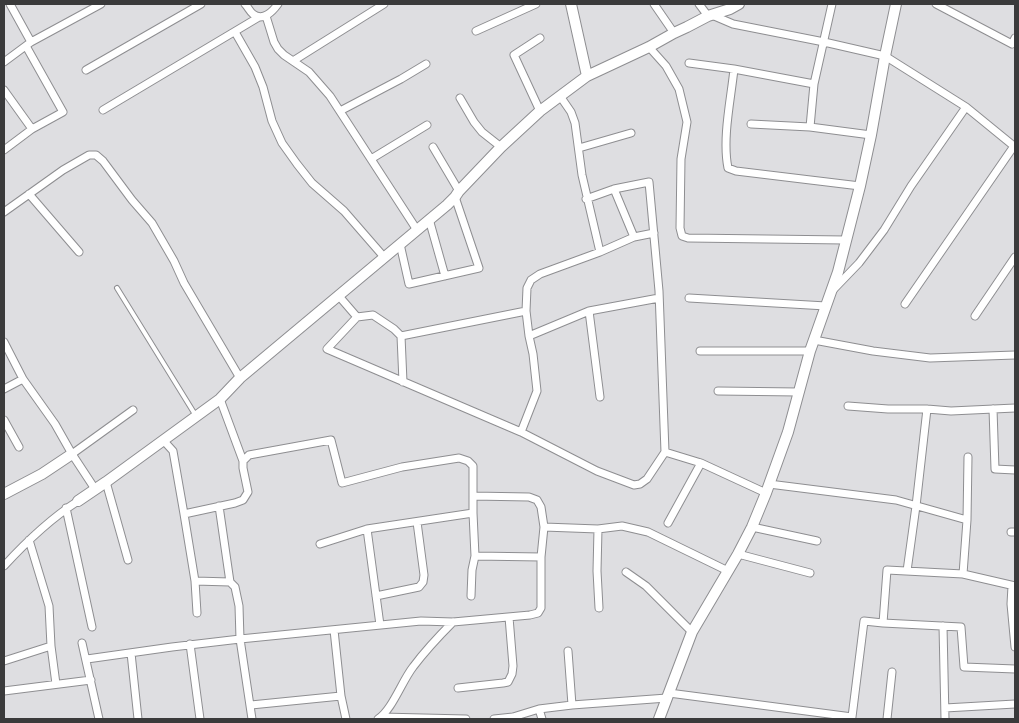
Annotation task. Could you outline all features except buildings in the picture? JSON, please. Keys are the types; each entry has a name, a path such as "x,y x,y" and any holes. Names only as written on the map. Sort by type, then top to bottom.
{"street":[{"path":"4,150 32,129 63,112 10,4"},
{"path":"5,59 101,4"},
{"path":"86,70 191,6 201,4"},
{"path":"245,4 254,15 262,17"},
{"path":"103,110 262,17 278,4"},
{"path":"293,61 384,4"},
{"path":"476,31 536,4"},
{"path":"571,4 587,76"},
{"path":"654,4 674,33"},
{"path":"699,4 710,16 733,24 884,56 966,106 1015,147 904,304"},
{"path":"810,128 814,84 832,4"},
{"path":"659,719 692,632 752,527 788,432 810,351 838,272 860,186 871,135 884,56 896,4"},
{"path":"936,4 1014,43"},
{"path":"4,566 66,508 95,490 220,399 240,378 417,230 457,194 501,147 540,111 587,76 732,5"},
{"path":"262,17 278,49 309,72 330,96 417,230"},
{"path":"235,32 256,67 272,121 282,143 312,183 344,211 384,257"},
{"path":"540,38 514,55 540,111"},
{"path":"649,47 666,66 679,89 687,122 681,159 680,228 682,236 688,238 845,240"},
{"path":"689,63 734,69 814,84"},
{"path":"340,111 426,64"},
{"path":"734,69 727,131 726,157 728,168 736,171 860,186"},
{"path":"4,90 32,129"},
{"path":"560,96 571,112 575,123 586,199 600,252"},
{"path":"460,98 482,132 501,147"},
{"path":"830,293 859,263 884,230 911,186 966,106"},
{"path":"751,124 871,135"},
{"path":"371,160 427,125"},
{"path":"578,148 631,133"},
{"path":"400,244 409,284 479,268 457,194 433,147"},
{"path":"4,212 63,170 89,154 96,155 103,161 152,223 240,378"},
{"path":"403,382 401,336 373,315 356,317 327,349 403,382 521,432 597,471 634,485 640,484 647,479 665,452 659,298 649,182 614,189 586,199"},
{"path":"614,189 634,236"},
{"path":"29,194 79,252"},
{"path":"429,219 445,276"},
{"path":"521,432 537,391 526,311 527,288 531,280 540,274 600,252 634,236 654,233"},
{"path":"975,316 1015,257"},
{"path":"338,295 356,317"},
{"path":"529,336 589,311 659,298"},
{"path":"690,298 826,306"},
{"path":"401,336 526,311"},
{"path":"589,311 600,397"},
{"path":"814,340 873,351 930,358 1015,355"},
{"path":"4,342 23,379 55,424 95,490"},
{"path":"700,351 810,351"},
{"path":"4,389 23,379"},
{"path":"718,391 798,392"},
{"path":"184,514 243,500 248,492 243,461 220,399"},
{"path":"848,406 951,411 1015,408"},
{"path":"907,571 927,409"},
{"path":"994,409 995,469 1015,470"},
{"path":"4,494 42,474 133,410"},
{"path":"4,420 19,447"},
{"path":"163,440 172,451 195,581 197,613"},
{"path":"243,461 249,455 331,440 342,483 402,467 459,458 468,461 472,466 475,556 472,570 471,596"},
{"path":"665,452 701,463 768,489 896,500 967,520"},
{"path":"963,574 967,520 968,457"},
{"path":"668,523 701,463"},
{"path":"106,482 128,560"},
{"path":"86,659 190,644 421,621 453,622 538,613 541,608 540,557 544,527 541,508 537,500 529,497 473,496"},
{"path":"220,506 230,582 235,587 239,606 240,639 252,719"},
{"path":"66,508 92,627"},
{"path":"320,544 367,529 473,513"},
{"path":"376,596 419,587 423,582 424,575 417,522"},
{"path":"544,527 598,528 622,526 648,532 728,571"},
{"path":"752,527 817,541"},
{"path":"598,528 597,570 599,608"},
{"path":"367,529 380,625"},
{"path":"30,540 49,606 51,646 56,684"},
{"path":"738,554 810,573"},
{"path":"475,556 540,557"},
{"path":"883,623 887,570 963,574 1014,586 1011,604 1015,647"},
{"path":"626,572 646,586 692,632"},
{"path":"195,581 230,582"},
{"path":"458,688 508,682 513,666 509,617"},
{"path":"494,719 513,717 539,709 668,695 852,718 864,621 961,627 964,667 1015,669"},
{"path":"380,719 390,706 412,668 453,622"},
{"path":"943,626 945,719"},
{"path":"334,630 341,696 346,719"},
{"path":"82,643 99,719"},
{"path":"190,644 200,719"},
{"path":"4,661 51,646"},
{"path":"568,651 572,705"},
{"path":"131,653 138,719"},
{"path":"887,719 892,672"},
{"path":"4,691 91,680"},
{"path":"251,705 341,696"},
{"path":"945,708 1015,704"},
{"path":"539,709 542,719"},
{"path":"380,719 466,719"}],"lane":[{"path":"117,288 196,416"}]}
